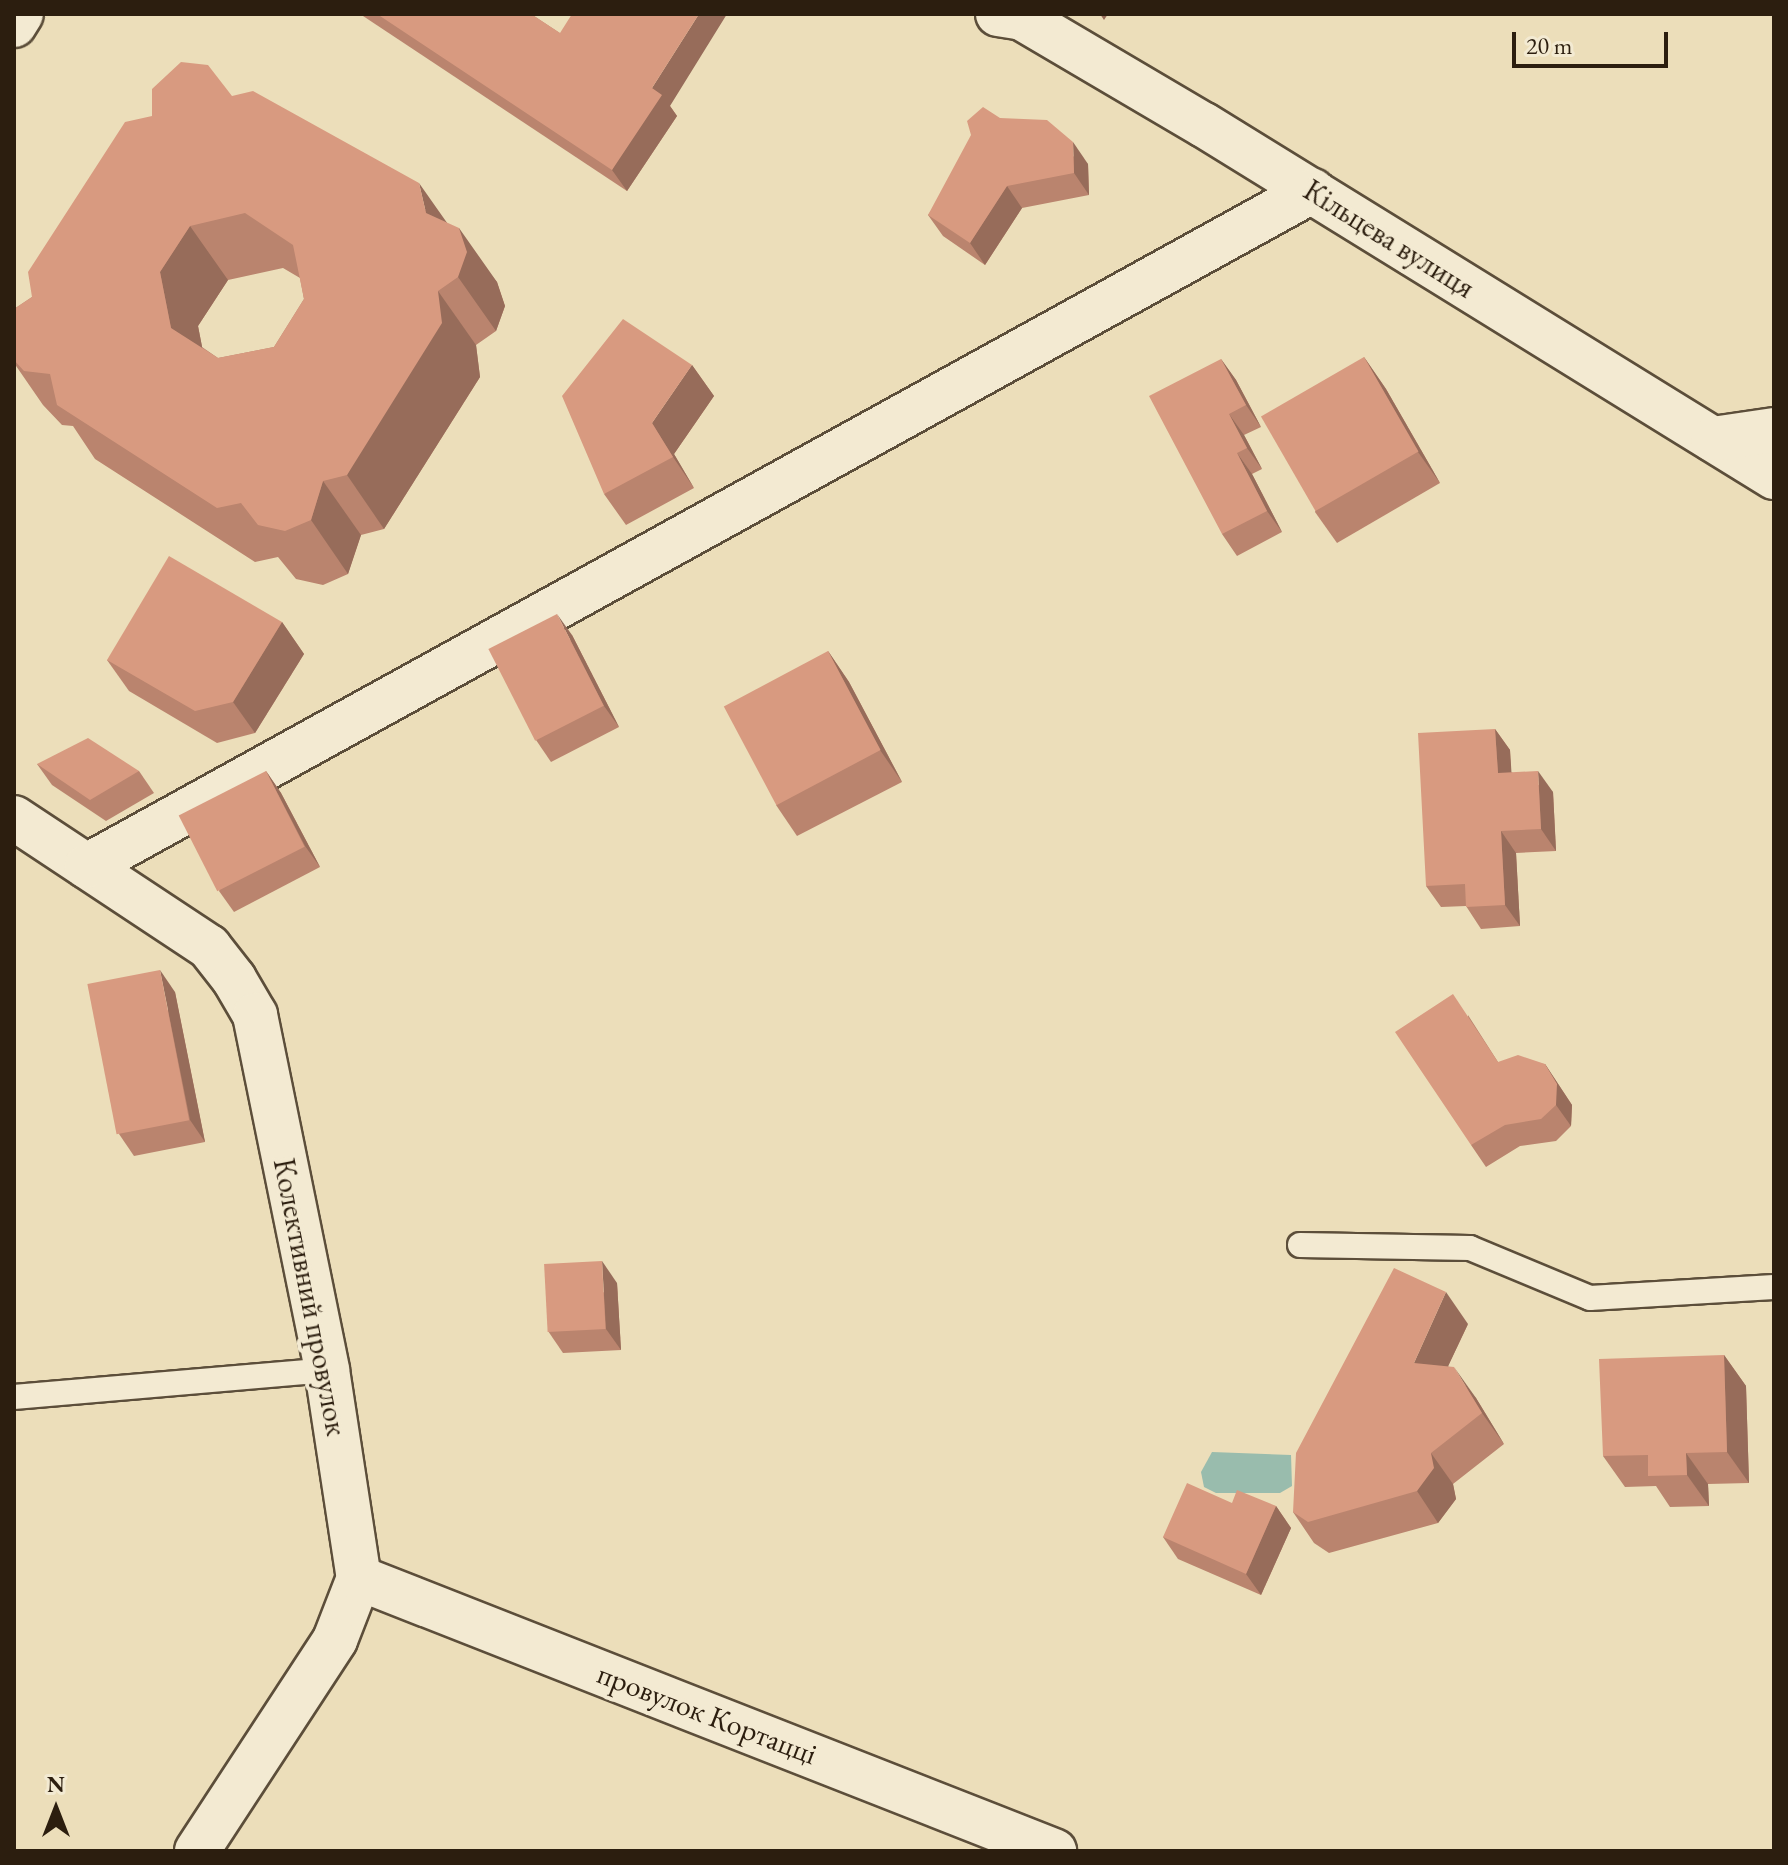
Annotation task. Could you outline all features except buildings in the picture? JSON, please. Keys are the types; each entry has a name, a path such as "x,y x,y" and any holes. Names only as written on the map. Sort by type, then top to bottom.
{"street":[{"path":"14,25 21,14"},
{"name":"Кільцева вулиця","path":"998,14 1022,18 1312,191 1774,477"},
{"path":"87,866 1312,191"},
{"path":"1713,439 1774,430"},
{"name":"Колективний провулок","path":"14,818 209,947 255,1015 327,1370 359,1578 335,1640 197,1851"},
{"name":"провулок Кортацці","path":"359,1578 1054,1851"}],"lane":[{"path":"1300,1245 1470,1248 1590,1298 1774,1287"},
{"path":"14,1397 327,1370"}],"shaded area":[{"path":"1212,1452 1291,1455 1292,1486 1280,1493 1216,1493 1204,1487 1201,1472"}]}
